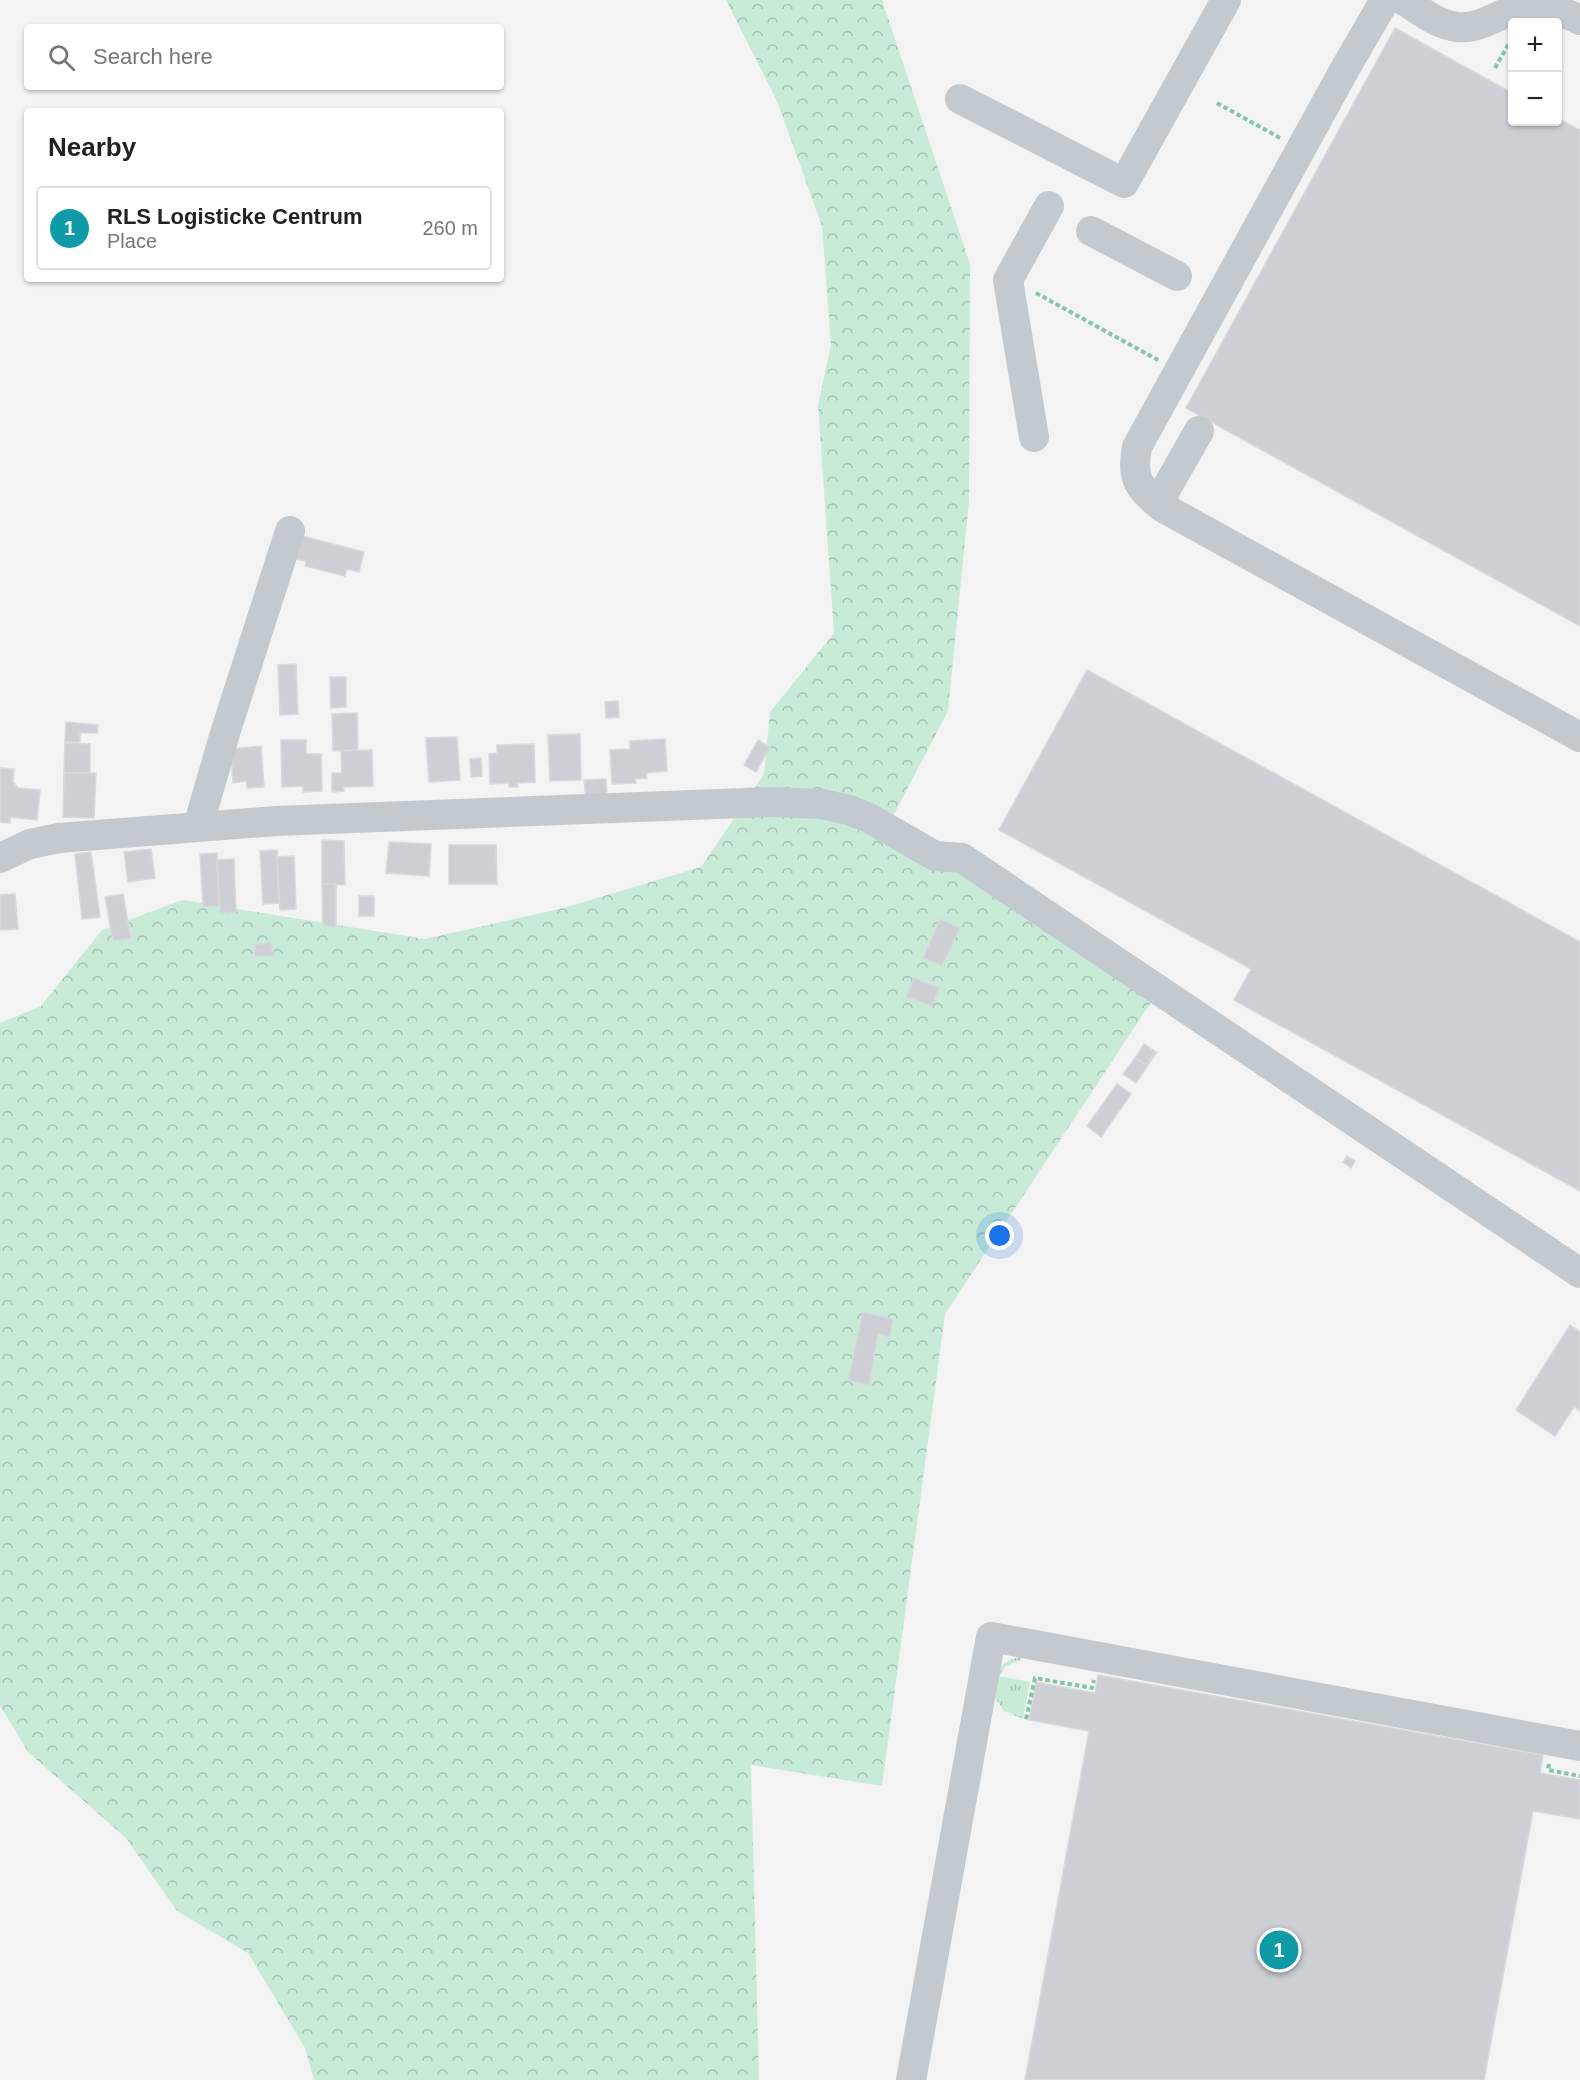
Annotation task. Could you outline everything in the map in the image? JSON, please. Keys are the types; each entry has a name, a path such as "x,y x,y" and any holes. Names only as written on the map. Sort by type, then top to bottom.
{"street":[{"path":"960,99 1124,183 1226,0"},
{"path":"1385,0 1346,66 1137,447 1134,464 1136,480 1158,503 1580,737"},
{"path":"1403,0 1440,23 1458,27 1479,25 1528,6 1568,15"},
{"path":"1034,437 1008,280 1049,206"},
{"path":"1091,231 1177,276"},
{"path":"1158,503 1199,431"},
{"path":"201,826 201,816 226,730 290,531"},
{"path":"0,858 30,844 59,838 276,821 772,802 821,804 849,810 869,818 935,856 962,858 1580,1273"},
{"path":"911,2080 991,1637 1580,1746"}],"path":[{"path":"1495,68 1508,45"},
{"path":"1217,103 1282,139"},
{"path":"1034,293 1159,360"}],"green space":[{"path":"726,0 882,0 970,264 969,501 948,711 891,820 1152,1001 945,1314 882,1786 751,1765 759,2080 314,2080 305,2048 248,1953 177,1911 126,1838 28,1752 0,1705 0,1023 41,1006 102,930 182,900 425,939 560,909 701,867 764,774 770,712 834,633 818,405 831,345 822,226 777,101"},
{"path":"1021,1657 1021,1660 1006,1666 999,1676 1030,1682 1023,1719 1004,1711 994,1696 998,1668"}],"building":[{"path":"1395,28 1508,91 1508,126 1562,126 1562,120 1580,130 1580,626 1186,408"},
{"path":"302,536 364,552 359,572 347,569 345,576 305,566 306,561 296,559"},
{"path":"296,664 298,714 280,715 278,665"},
{"path":"1087,670 1580,942 1580,1191 1234,1000 1251,969 999,830"},
{"path":"330,677 346,677 346,707 331,708"},
{"path":"618,701 619,717 606,718 605,702"},
{"path":"357,713 358,750 333,751 332,714"},
{"path":"66,722 98,725 97,733 80,733 80,742 65,742"},
{"path":"580,734 581,780 550,781 548,735"},
{"path":"457,737 460,780 429,782 426,738"},
{"path":"665,739 667,771 646,773 647,778 635,779 636,783 612,784 610,750 630,749 630,741"},
{"path":"281,740 306,740 306,754 321,754 322,791 303,792 303,786 282,787"},
{"path":"758,740 770,747 756,772 744,765"},
{"path":"65,743 90,744 90,773 64,773"},
{"path":"534,744 535,782 517,783 518,787 509,787 509,783 490,784 489,754 497,753 497,745"},
{"path":"261,746 264,787 247,788 246,781 233,783 231,749"},
{"path":"372,750 373,786 343,787 344,791 332,792 332,773 342,773 341,751"},
{"path":"481,758 482,776 471,777 470,759"},
{"path":"0,768 14,769 13,782 18,788 40,790 37,820 10,817 10,823 0,822"},
{"path":"64,773 96,773 94,818 63,817"},
{"path":"606,779 607,799 586,801 584,780"},
{"path":"322,840 344,841 345,885 322,884"},
{"path":"389,842 431,844 429,876 386,873"},
{"path":"449,845 496,845 497,884 449,884"},
{"path":"151,849 155,878 128,882 124,852"},
{"path":"277,850 279,903 263,904 260,851"},
{"path":"91,852 100,917 82,919 75,854"},
{"path":"217,853 219,906 203,907 200,854"},
{"path":"294,856 296,909 280,910 277,857"},
{"path":"234,859 236,912 220,913 217,860"},
{"path":"322,884 336,884 336,926 323,926"},
{"path":"15,894 18,929 0,930 0,895"},
{"path":"123,894 131,938 113,941 105,897"},
{"path":"359,896 374,896 374,916 359,916"},
{"path":"940,919 960,928 942,966 923,958"},
{"path":"272,943 273,956 255,956 255,944"},
{"path":"914,978 939,988 932,1006 906,997"},
{"path":"1144,1044 1156,1052 1146,1065 1135,1058"},
{"path":"1156,1052 1136,1083 1123,1074 1135,1058 1146,1065"},
{"path":"1117,1084 1131,1094 1101,1137 1087,1126"},
{"path":"1347,1156 1355,1161 1351,1168 1343,1162"},
{"path":"863,1312 893,1319 890,1337 878,1334 869,1385 848,1381"},
{"path":"1570,1325 1580,1332 1580,1411 1574,1407 1555,1436 1516,1410"},
{"path":"1098,1675 1543,1755 1540,1773 1580,1780 1580,1819 1533,1811 1484,2080 1025,2080 1089,1731 1029,1720 1036,1682 1095,1693"}],"place":[{"name":"RLS Logisticke Centrum","path":"1279,1950"}]}
